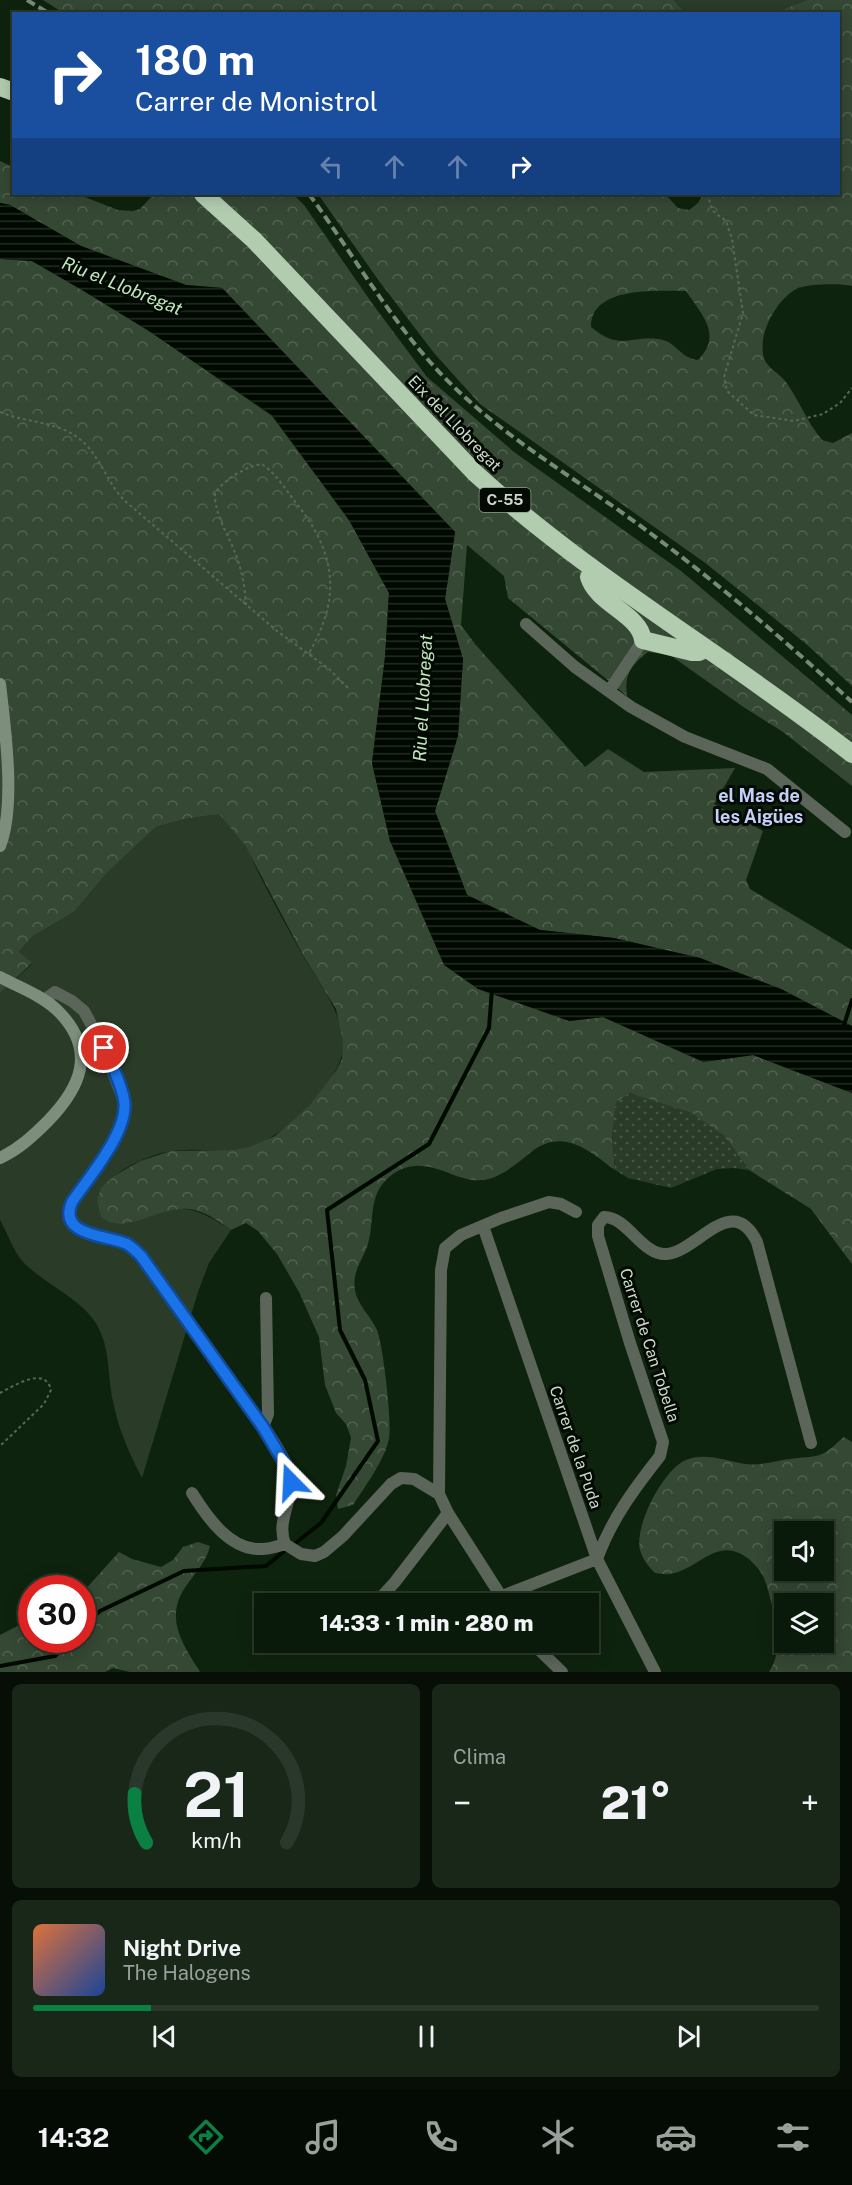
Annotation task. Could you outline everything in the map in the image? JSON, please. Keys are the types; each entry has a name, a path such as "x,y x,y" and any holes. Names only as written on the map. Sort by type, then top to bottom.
{"highway":[{"name":"Eix del Llobregat","path":"204,195 254,240 475,473 504,499 594,570 788,706 852,754"},
{"name":"Eix del Llobregat","path":"219,195 306,278 478,460 522,501 635,586 852,740"},
{"path":"594,570 589,577 591,583 602,597 640,629 644,640 692,652 705,649"}],"street":[{"path":"526,624 575,667 609,691 668,729 767,769 845,832"},
{"path":"609,691 644,640"},
{"path":"0,684 8,802 7,825 0,846"},
{"path":"0,977 44,1000 65,1019 75,1035 80,1052 80,1074 71,1094 53,1116 22,1145 0,1158"},
{"path":"44,1000 55,992 84,1011 104,1048 124,1102 125,1114 116,1138 69,1208 72,1223 83,1232 127,1244 141,1256 263,1427 285,1464 291,1482 290,1496 281,1528 285,1544 301,1554 315,1556 324,1552 343,1536 391,1484 401,1478 414,1479 439,1494"},
{"path":"499,1593 448,1513 439,1494 442,1257 445,1248 451,1242 483,1226 549,1202 561,1204 576,1212"},
{"name":"Carrer de Can Tobella","path":"597,1559 606,1534 625,1501 660,1456 663,1442 598,1236 598,1225 604,1217 609,1217 652,1251 664,1255 674,1253 717,1225 737,1222 748,1228 757,1242 811,1443"},
{"name":"Carrer de la Puda","path":"483,1226 597,1559 655,1672"},
{"path":"263,1427 268,1414 266,1298"},
{"path":"192,1493 216,1526 238,1543 260,1550 285,1544"},
{"path":"385,1593 448,1513"},
{"path":"520,1593 597,1559"},
{"path":"542,1653 562,1672"}],"path":[{"path":"707,195 713,211 726,221 732,239 743,313 724,377 727,392 754,415 794,421 823,414 840,403 852,388"},
{"path":"0,411 24,420 62,428 81,440 95,455 117,494 277,631 335,674 350,690"},
{"path":"246,605 242,574 219,513 215,493 226,482 248,468 262,464 274,475 312,523 324,547 330,576 329,604 322,628 309,653"},
{"path":"0,1393 30,1379 40,1377 47,1381 51,1390 44,1404 0,1446"}],"green space":[{"path":"43,0 674,0 684,12 62,12"},
{"path":"674,0 807,0 779,12 684,12"},
{"path":"807,0 852,0 852,286 833,284 809,286 798,288 790,293 782,300 770,318 763,339 763,349 766,362 786,382 822,440 833,443 852,433 852,686 805,643 704,562 480,404 434,353 379,281 319,195 666,195 678,208 689,210 698,203 702,195 840,195 840,12 777,12","holes":["686,291 707,325 709,342 698,360 686,356 664,340 617,341 609,339 591,327 594,314 602,304 613,298 643,292"]},
{"path":"0,161 12,167 12,195 80,195 118,210 140,209 153,195 294,195 304,205 374,306 427,377 514,452 681,571 852,715 852,786 783,732 670,655 648,652 637,661 628,676 627,696 508,598 504,576 467,545 461,625 475,644 585,767 608,749 644,772 735,768 714,804 763,831 746,880 750,889 852,950 852,1026 781,989 700,958 614,938 540,930 467,895 435,811 458,735 463,659 445,599 455,532 222,288 186,285 81,246 10,205 0,203"},
{"path":"0,259 32,261 149,331 272,416 349,520 389,593 385,657 372,763 390,841 569,1021 603,1017 703,1062 753,1055 852,1093 852,1264 811,1209 749,1170 723,1135 630,1093 612,1135 615,1170 576,1144 554,1142 543,1145 506,1171 489,1179 467,1179 425,1166 399,1170 385,1181 377,1193 369,1240 354,1284 358,1301 377,1330 379,1338 388,1400 389,1438 379,1464 353,1505 338,1509 336,1495 346,1466 351,1438 346,1424 336,1413 325,1385 319,1337 299,1292 277,1254 258,1231 246,1223 231,1230 205,1214 194,1210 178,1209 130,1223 113,1223 101,1217 97,1201 101,1188 114,1176 140,1161 171,1151 233,1150 249,1147 275,1136 309,1106 336,1071 342,1059 343,1041 336,1009 303,955 245,845 219,814 185,819 156,827 107,873 74,912 33,936 19,952 32,963 0,993"},
{"path":"219,814 247,848 285,924 332,1005 341,1028 342,1055 325,1088 311,1104 280,1132 264,1141 234,1150 186,1150 157,1154 139,1161 114,1176 129,1223 159,1212 182,1209 203,1214 231,1230 209,1263 198,1292 142,1478 128,1450 118,1421 111,1391 107,1353 97,1325 83,1308 24,1263 0,1220 0,993 32,964 19,952 33,936 74,912 107,873 156,827 185,819"},
{"path":"630,1093 692,1113 723,1135 749,1170 717,1169 671,1188 628,1178 615,1170 612,1135 616,1102"},
{"path":"844,1437 852,1442 852,1672 769,1672 777,1653 834,1653 834,1593 774,1593 774,1611 765,1581 756,1566 738,1553 728,1550 709,1555 680,1571 667,1574 655,1573 646,1563 640,1550 641,1528 660,1486 677,1466 686,1460 708,1457 745,1464 762,1464 811,1457 828,1451"},
{"path":"198,1542 210,1546 203,1562 186,1586 176,1609 178,1630 200,1672 130,1672 113,1668 105,1672 0,1672 0,1635 18,1626 18,1653 96,1653 96,1578 119,1552 132,1559 161,1567 173,1560 183,1547"}],"water":[{"name":"Riu el Llobregat","path":"0,203 10,205 81,246 186,285 222,288 455,532 445,599 463,659 458,736 435,811 467,895 540,930 614,938 700,958 781,989 852,1026 852,1093 753,1055 704,1062 603,1017 569,1021 478,989 444,965 390,841 372,763 385,657 389,593 349,520 272,415 149,331 32,261 0,259"}],"waterway":[{"path":"293,1545 321,1523 378,1441 365,1380 340,1330 327,1210 429,1144 489,1028 492,989"},
{"path":"844,1025 852,1000"},
{"path":"96,1615 184,1571 266,1566 287,1549"},
{"path":"0,1666 55,1656 58,1653"}],"railway":[{"path":"27,0 47,12"},
{"path":"310,195 413,342 453,386 514,438 624,514 712,581 852,702"}],"district":[{"name":"el Mas de les Aigües","path":"759,806"}],"route":[{"path":"104,1048 121,1091 125,1114 116,1138 69,1208 72,1223 90,1235 127,1244 141,1256 263,1427 278,1450 290,1474 291,1482"}]}
